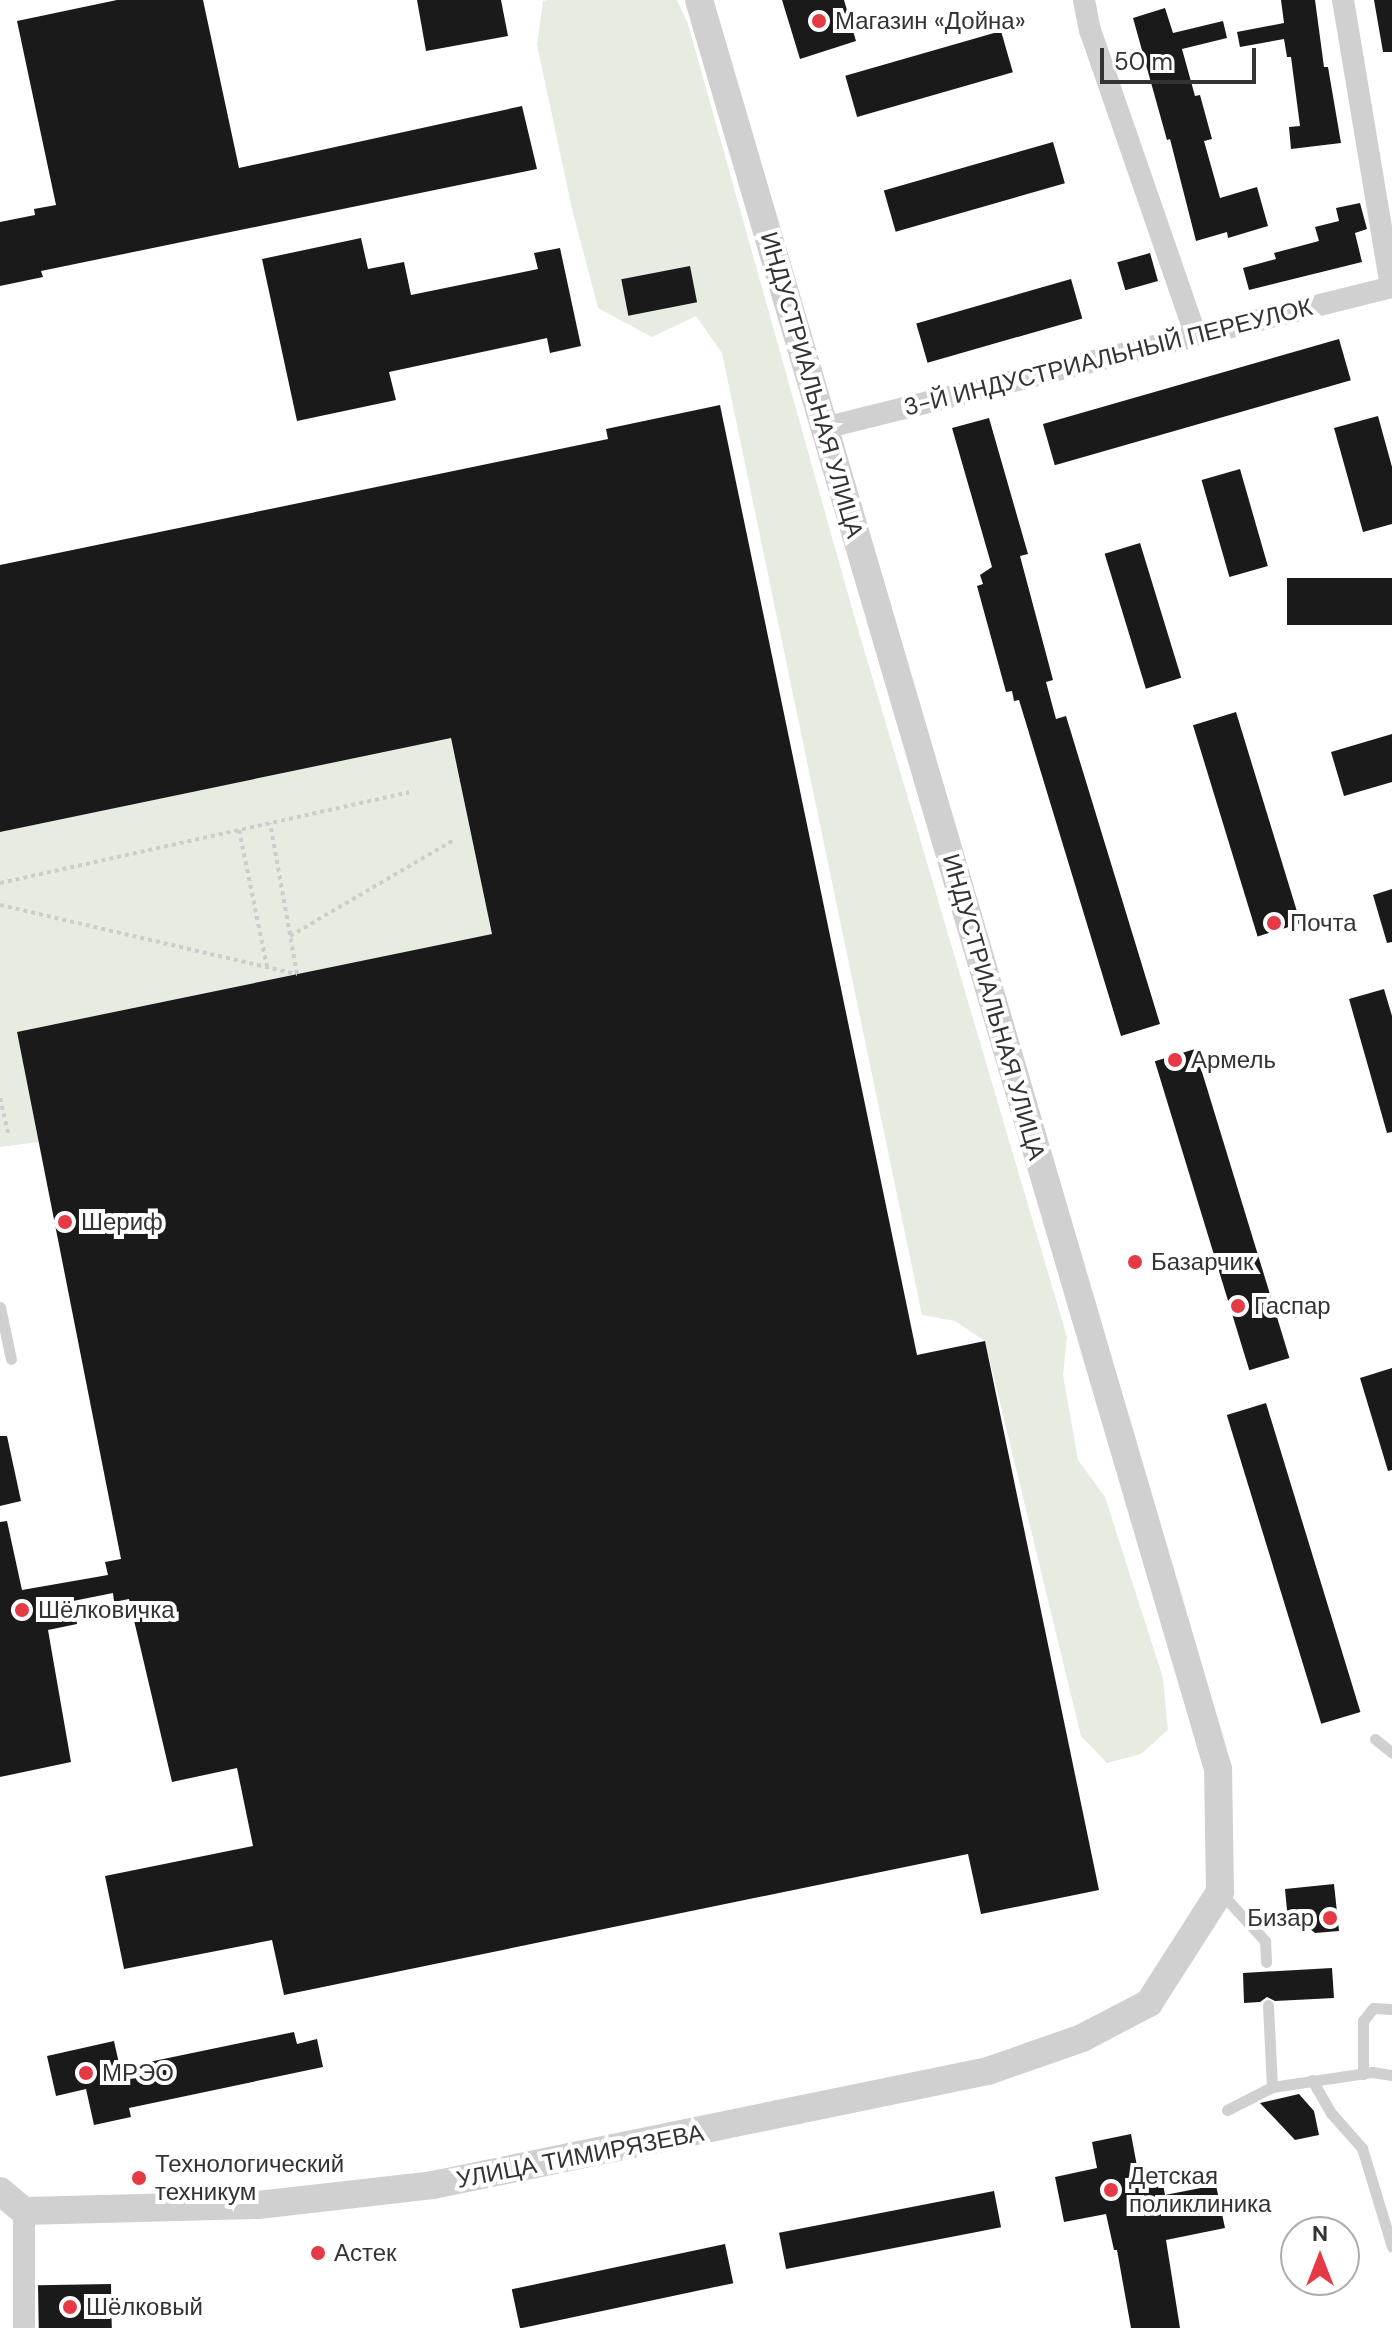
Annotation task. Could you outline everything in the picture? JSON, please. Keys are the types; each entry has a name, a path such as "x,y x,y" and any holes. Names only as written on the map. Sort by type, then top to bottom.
{"street":[{"name":"ИНДУСТРИАЛЬНАЯ УЛИЦА","path":"699,0 1218,1769 1220,1892"},
{"path":"1084,0 1090,30 1195,334"},
{"path":"1343,0 1391,287"},
{"name":"3-Й ИНДУСТРИАЛЬНЫЙ ПЕРЕУЛОК","path":"824,428 1391,287"},
{"name":"УЛИЦА ТИМИРЯЗЕВА","path":"24,2211 258,2205 433,2185 988,2071 1082,2038 1149,2003 1220,1892"},
{"path":"0,2191 24,2211 24,2328"}],"lane":[{"path":"0,1307 11,1359"},
{"path":"1375,1739 1392,1753"},
{"path":"1220,1892 1265,1941 1266,1962"},
{"path":"1268,2005 1272,2087"},
{"path":"1363,2074 1363,2021 1373,2008 1392,2009"},
{"path":"1227,2110 1272,2087 1363,2074 1392,2075"},
{"path":"1312,2080 1331,2113 1362,2148 1392,2247"}],"path":[{"path":"0,883 409,792"},
{"path":"0,905 297,974 270,823"},
{"path":"239,830 267,967"},
{"path":"290,936 452,841"},
{"path":"0,1098 9,1137"}],"shaded area":[{"path":"677,0 688,24 853,612 1067,1337 1063,1375 1078,1460 1105,1497 1163,1678 1168,1730 1141,1754 1107,1763 1081,1736 985,1341 955,1321 922,1315 722,353 696,316 652,337 598,308 572,209 537,45 543,1"},
{"path":"451,738 492,934 17,1032 39,1142 0,1147 0,832"}],"building":[{"path":"117,0 203,0 239,168 522,106 537,169 41,271 43,277 0,286 0,222 35,215 34,209 56,205 17,21"},
{"path":"417,0 501,0 508,36 426,51"},
{"name":"Магазин «Дойна»","path":"782,0 844,0 856,41 800,59"},
{"path":"1281,0 1315,0 1324,67 1328,67 1341,143 1291,149 1289,127 1300,126 1291,57 1287,57 1284,39 1240,47 1237,32 1284,23"},
{"path":"1374,0 1392,0 1392,52 1383,52"},
{"path":"1165,8 1173,33 1223,21 1227,38 1182,49 1195,96 1200,95 1212,139 1204,141 1220,198 1257,187 1268,226 1228,238 1227,232 1196,241 1170,139 1167,140 1133,18"},
{"path":"1001,31 1013,72 857,117 845,76"},
{"path":"1053,142 1065,183 896,232 884,191"},
{"path":"1360,203 1367,229 1355,233 1362,262 1249,290 1243,268 1276,259 1274,253 1319,241 1315,227 1339,221 1336,208"},
{"path":"361,238 368,269 404,262 411,295 538,269 534,253 560,248 581,346 550,353 547,338 389,372 396,400 297,421 262,259"},
{"path":"1150,253 1158,281 1125,290 1117,262"},
{"path":"690,266 697,302 628,316 621,279"},
{"path":"1071,279 1082,318 928,363 916,323"},
{"path":"1339,339 1351,380 1055,465 1043,424"},
{"path":"720,405 917,1355 985,1341 1099,1890 981,1914 968,1854 284,1995 272,1940 124,1969 105,1876 253,1846 237,1768 172,1782 129,1599 114,1602 113,1593 73,1601 77,1624 48,1630 71,1762 0,1777 0,1522 7,1521 22,1590 108,1575 105,1562 121,1559 17,1032 492,934 451,738 0,832 0,565 608,439 606,429"},
{"path":"1378,416 1392,467 1392,524 1363,532 1334,428"},
{"path":"989,418 1028,554 1020,556 1053,680 1046,682 1056,719 1066,716 1160,1024 1121,1036 1019,700 1014,701 1012,691 1006,692 977,586 983,584 980,575 992,567 952,428"},
{"path":"1240,469 1268,566 1229,577 1202,480"},
{"path":"1140,543 1181,678 1146,689 1105,554"},
{"path":"1287,578 1392,578 1392,625 1287,625"},
{"path":"1236,712 1301,923 1258,937 1193,725"},
{"path":"1392,734 1392,782 1344,796 1331,752"},
{"path":"1392,889 1392,942 1387,943 1373,895"},
{"path":"1384,989 1392,1016 1392,1132 1387,1133 1349,999"},
{"path":"1195,1049 1289,1358 1249,1370 1155,1061"},
{"path":"1392,1368 1392,1470 1388,1471 1360,1378"},
{"path":"1266,1403 1360,1712 1321,1724 1227,1415"},
{"path":"0,1436 7,1436 21,1501 0,1506"},
{"path":"1334,1884 1339,1931 1315,1933 1287,1910 1285,1889"},
{"path":"1332,1968 1334,1998 1275,2001 1267,1997 1260,2002 1244,2003 1243,1973"},
{"path":"294,2032 297,2044 317,2039 323,2067 129,2108 131,2117 94,2125 86,2089 56,2096 47,2056 114,2041 120,2068"},
{"path":"1299,2094 1314,2111 1319,2135 1295,2140 1260,2103"},
{"name":"Детская поликлиника","path":"1131,2134 1139,2177 1161,2173 1165,2195 1216,2185 1225,2228 1166,2240 1180,2328 1131,2328 1117,2250 1114,2250 1106,2214 1064,2222 1055,2177 1097,2168 1092,2142"},
{"path":"994,2191 1001,2227 786,2269 779,2233"},
{"path":"725,2244 733,2283 522,2328 512,2289"},
{"name":"Шёлковый","path":"111,2284 112,2328 39,2328 38,2285"}],"place":[{"name":"Магазин «Дойна»","path":"819,21"},
{"name":"Почта","path":"1274,923"},
{"name":"Армель","path":"1175,1060"},
{"name":"Шериф","path":"65,1222"},
{"name":"Базарчик","path":"1135,1262"},
{"name":"Гаспар","path":"1238,1306"},
{"name":"Шёлковичка","path":"22,1610"},
{"name":"Бизар","path":"1330,1918"},
{"name":"МРЭО","path":"86,2073"},
{"name":"Технологический техникум","path":"139,2178"},
{"name":"Детская поликлиника","path":"1111,2190"},
{"name":"Астек","path":"318,2253"},
{"name":"Шёлковый","path":"70,2307"}]}
